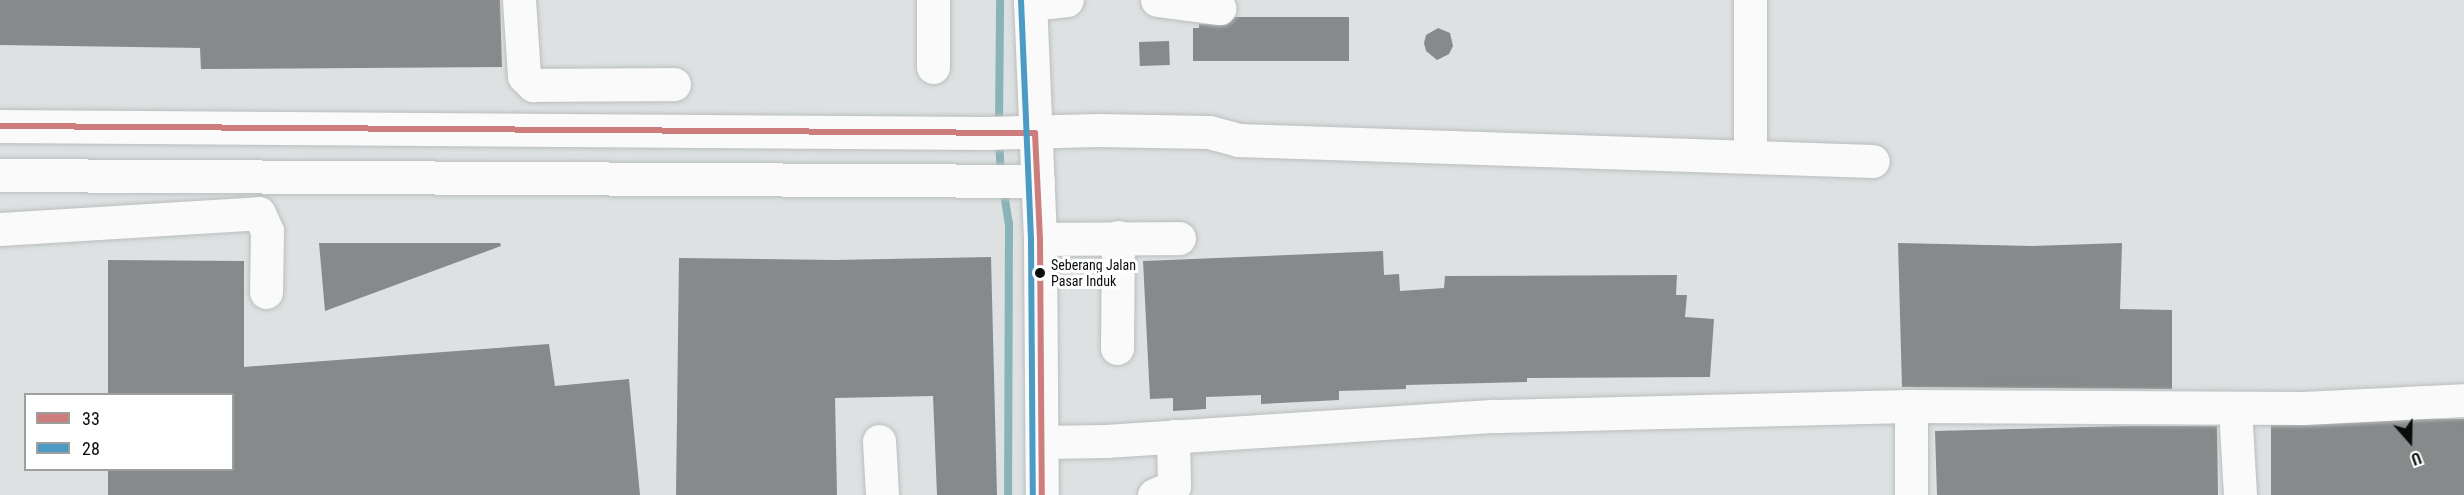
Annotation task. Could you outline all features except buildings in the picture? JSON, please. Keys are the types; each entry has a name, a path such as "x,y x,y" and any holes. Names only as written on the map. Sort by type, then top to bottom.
{"street":[{"path":"519,0 524,75 533,85 674,84"},
{"path":"933,0 933,67"},
{"path":"1042,495 1040,239 1011,181 1009,133 1030,2 1067,0"},
{"path":"1156,0 1219,8"},
{"path":"1750,0 1750,155"},
{"path":"0,126 1009,133 1097,130 1209,132 1238,140 1750,155 1873,161"},
{"path":"0,175 1011,181"},
{"path":"0,228 259,213 267,231 266,292"},
{"path":"1117,348 1118,237"},
{"path":"1040,239 1179,238"},
{"path":"1042,442 1495,416 1911,406 2303,408 2464,400"},
{"path":"1911,406 1911,495"},
{"path":"2235,408 2240,495"},
{"path":"1154,495 1174,486 1173,436"},
{"path":"879,441 882,495"}],"waterway":[{"path":"999,126 1000,0"},
{"path":"999,139 1001,174"},
{"path":"1003,187 1009,223 1008,495"}],"transit line":[{"name":"28","path":"1021,0 1031,239 1033,495"},
{"name":"33","path":"0,126 1035,133 1040,239 1042,495"}],"place":[{"name":"Seberang Jalan Pasar Induk","path":"1040,273"}]}
